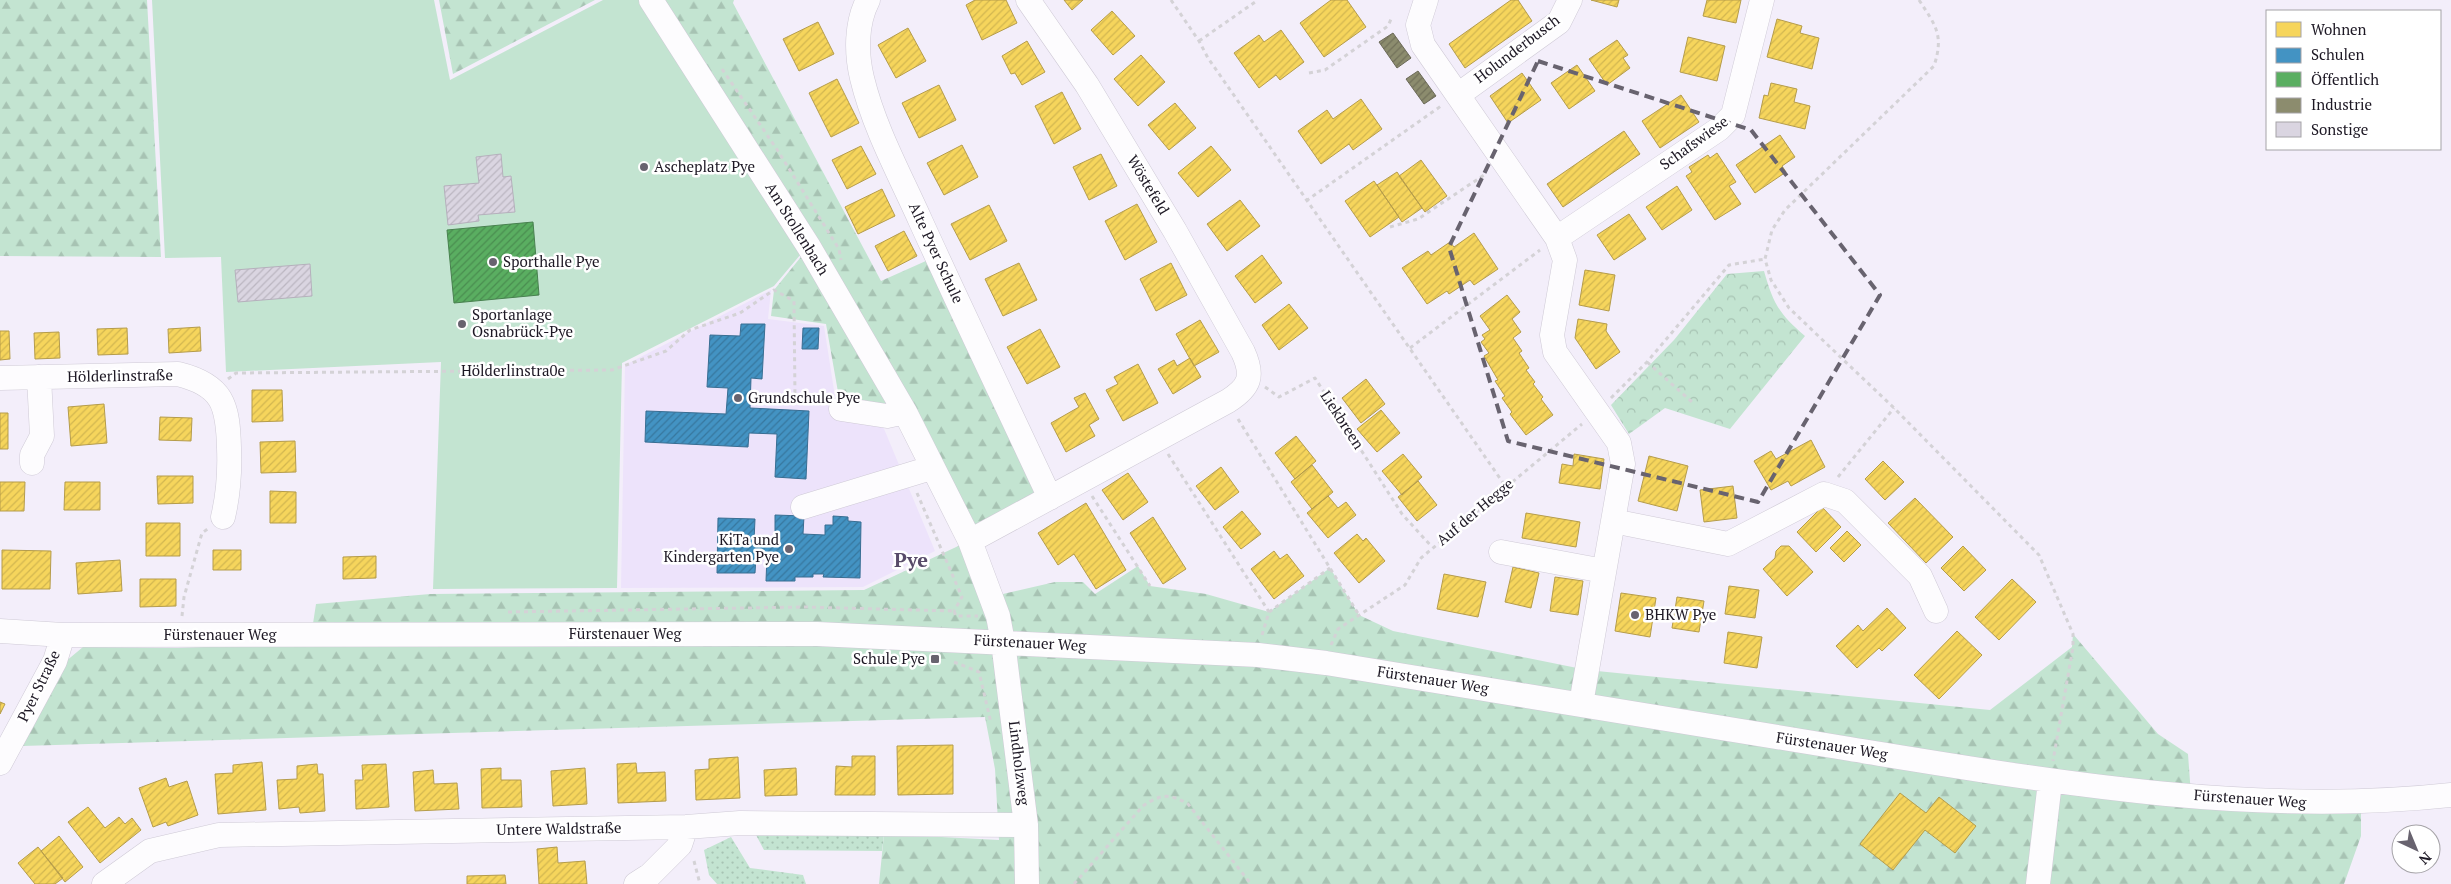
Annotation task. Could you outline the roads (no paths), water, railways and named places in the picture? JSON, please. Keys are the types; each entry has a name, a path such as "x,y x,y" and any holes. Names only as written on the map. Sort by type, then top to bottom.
{"street":[{"name":"Am Stollenbach","path":"651,0 810,247 905,412 920,472 970,541 998,616 1003,642"},
{"name":"Alte Pyer Schule","path":"868,0 864,8 857,40 862,78 878,123 937,256 1050,498"},
{"name":"Wöstefeld","path":"1028,0 1088,85 1175,231 1249,364 1249,380 1242,392 1050,498"},
{"path":"1426,0 1418,25 1423,45 1557,238 1565,260 1552,335 1555,352 1619,443 1623,464 1581,704"},
{"name":"Holunderbusch","path":"1458,95 1558,22 1569,6 1570,0"},
{"name":"Schafswiese","path":"1557,238 1719,129 1733,115 1762,0"},
{"name":"Hölderlinstraße","path":"0,378 178,374 198,379 214,390 224,404 228,420 230,485 223,517"},
{"path":"32,463 32,455 42,436 39,377"},
{"path":"841,409 887,416 905,412"},
{"path":"802,507 920,472"},
{"path":"1613,521 1728,544 1824,494 1845,501 1920,576 1936,611"},
{"path":"970,541 1050,498"},
{"path":"1500,552 1604,571"},
{"name":"Fürstenauer Weg","path":"0,631 63,635 817,634 955,639 1258,655 1326,662 2050,782 2308,804 2404,801 2451,796"},
{"name":"Pyer Straße","path":"0,763 55,661 63,635"},
{"name":"Lindholzweg","path":"1003,642 1026,825 1027,884"},
{"path":"2038,884 2050,782"},
{"name":"Untere Waldstraße","path":"104,884 150,851 219,835 686,827 740,823 1026,825"},
{"path":"646,881 680,845 686,827"}],"place":[{"name":"Ascheplatz Pye","path":"644,167"},
{"name":"Sporthalle Pye","path":"493,262"},
{"name":"Sportanlage Osnabrück-Pye","path":"462,324"},
{"name":"Grundschule Pye","path":"738,398"},
{"name":"KiTa und Kindergarten Pye","path":"789,549"},
{"name":"BHKW Pye","path":"1635,615"},
{"name":"Schule Pye","path":"935,659"}],"district":[{"name":"Pye","path":"911,560"}]}
